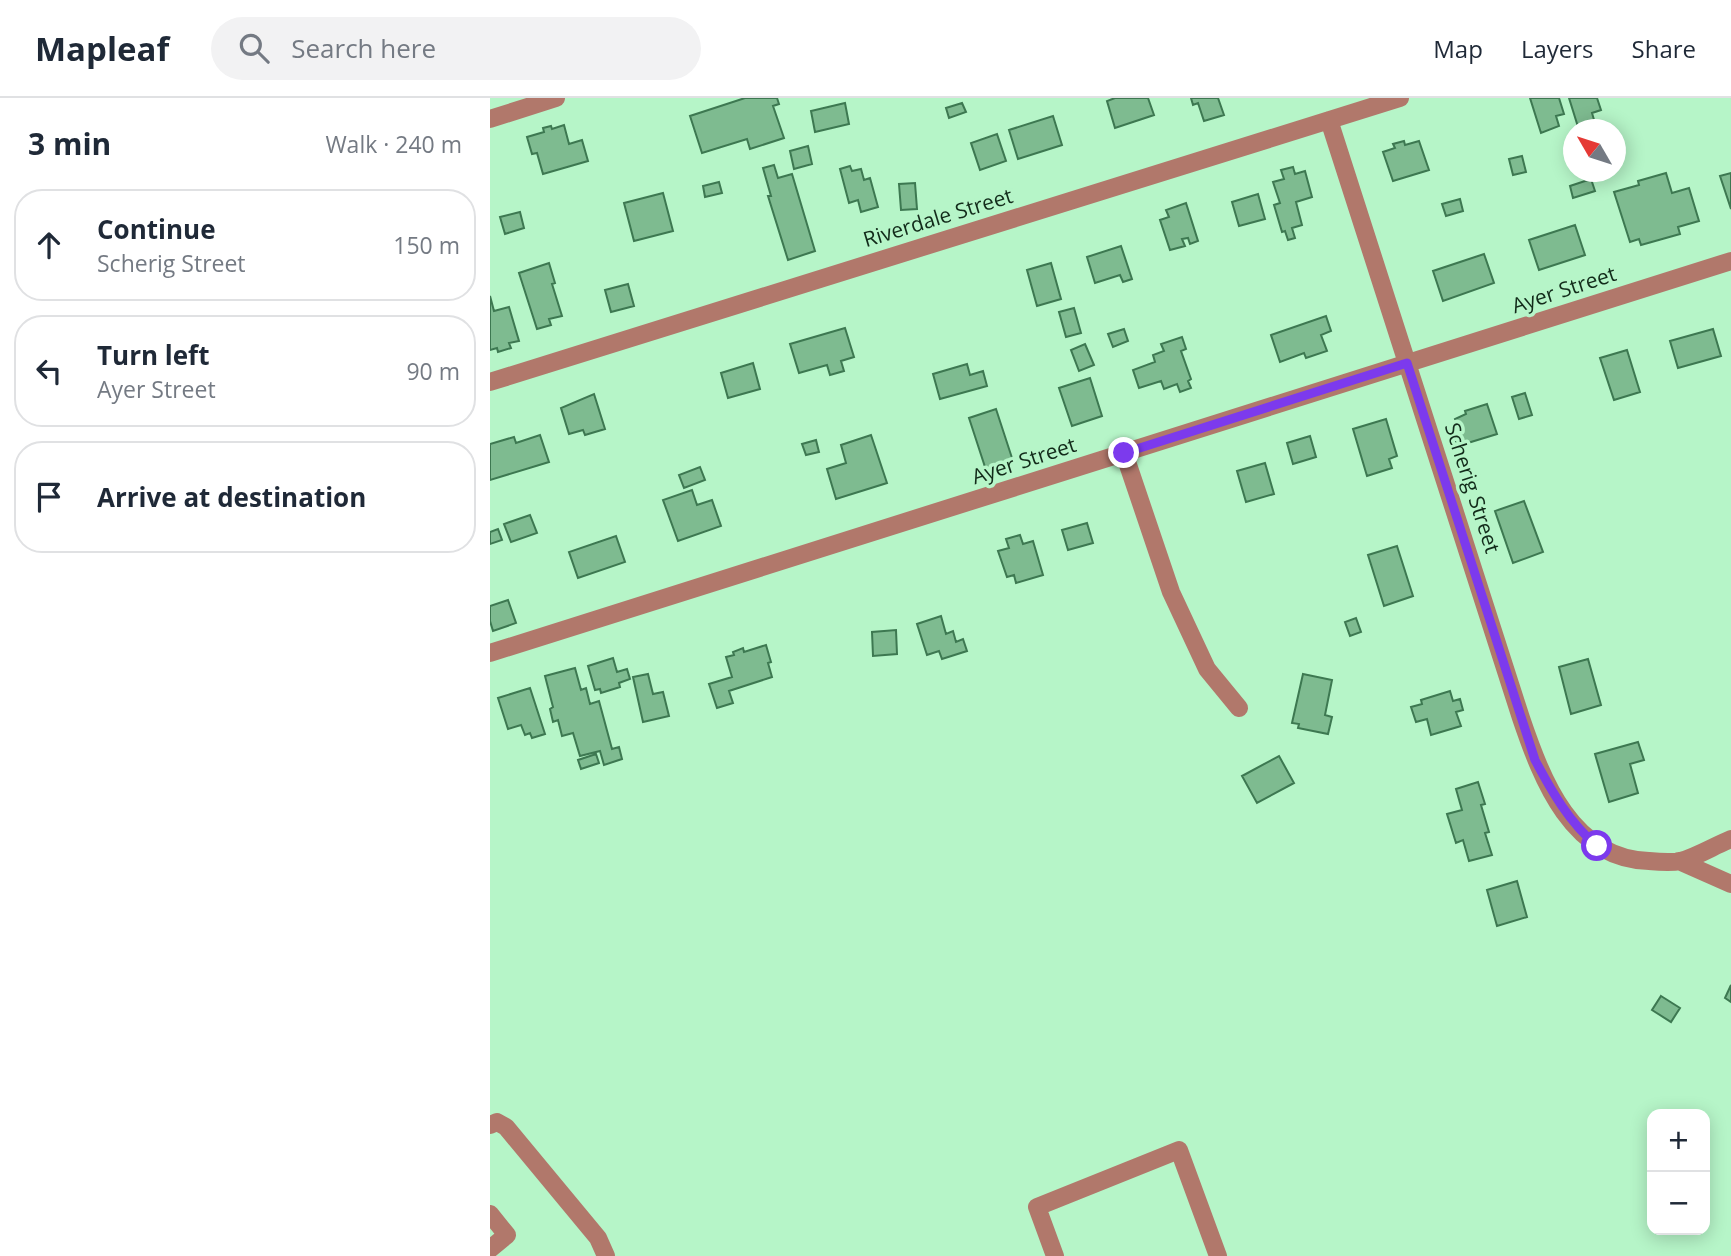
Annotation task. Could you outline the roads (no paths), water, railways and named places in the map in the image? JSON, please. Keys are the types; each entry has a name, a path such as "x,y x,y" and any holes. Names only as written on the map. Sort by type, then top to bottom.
{"street":[{"path":"490,119 556,98"},
{"name":"Riverdale Street","path":"490,382 1400,98"},
{"name":"Scherig Street","path":"1329,120 1535,760 1553,795 1577,829 1604,851 1621,859 1679,861"},
{"name":"Ayer Street","path":"490,653 1731,261"},
{"path":"1124,453 1171,592 1207,669 1239,708"},
{"path":"1679,861 1731,839"},
{"path":"1679,861 1731,884"},
{"path":"490,1125 498,1122 506,1128 598,1238 606,1256"},
{"path":"1055,1256 1037,1207 1179,1150 1218,1256"},
{"path":"490,1214 507,1236 490,1249"}]}
